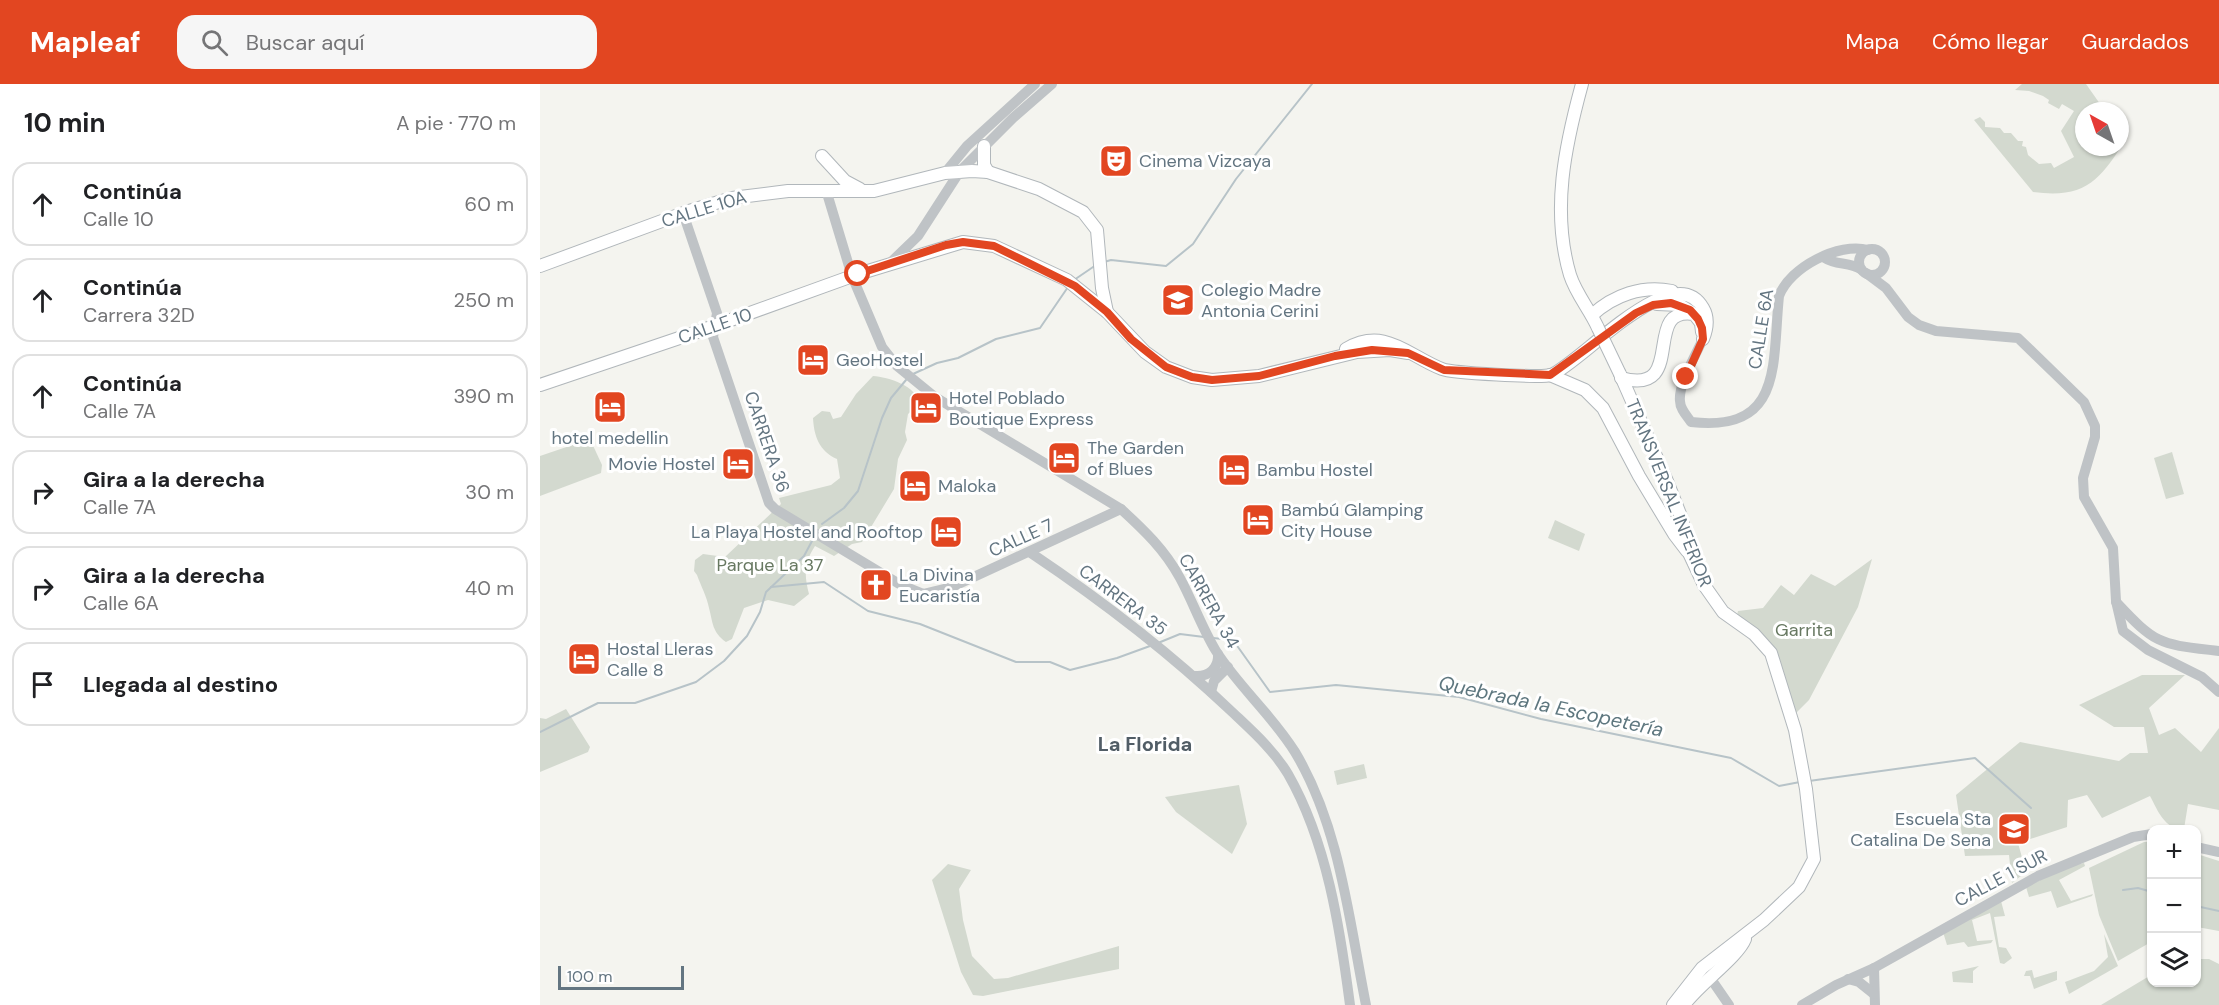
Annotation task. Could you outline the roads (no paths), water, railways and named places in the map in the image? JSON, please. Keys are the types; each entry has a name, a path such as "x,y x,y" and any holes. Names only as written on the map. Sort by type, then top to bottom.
{"main road":[{"name":"TRANSVERSAL INFERIOR","path":"1582,84 1565,156 1561,212 1570,277 1592,315 1621,376 1682,519 1689,553 1714,601 1723,612 1764,644 1771,653 1795,730 1806,789 1814,859 1804,882 1748,932 1702,968 1673,1005"},
{"path":"984,146 984,165 988,172"},
{"path":"822,156 845,181 864,191"},
{"name":"CALLE 10A","path":"540,266 683,213 753,194 887,189 945,173 988,172 1039,189 1083,212 1097,230 1102,288 1107,312"},
{"name":"CALLE 10","path":"540,385 716,326 852,276 963,242 994,246 1071,283 1107,312 1131,339 1166,367 1204,379 1259,376 1335,356"},
{"path":"1592,315 1608,302 1637,291 1657,289 1687,300 1705,314 1707,327 1703,339"},
{"path":"1550,375 1660,297 1687,300"},
{"path":"1687,300 1701,323 1703,339"},
{"path":"1621,376 1642,382 1654,375 1662,360 1664,336 1668,325 1681,314 1694,314"},
{"path":"1335,356 1379,333"},
{"path":"1364,342 1398,344 1408,353 1444,370 1550,375 1585,390 1604,408 1639,476 1674,534 1689,553"},
{"path":"1335,356 1372,350 1408,353"},
{"name":"TRANSVERSAL INFERIOR","path":"1683,1005 1709,976 1742,946 1748,932"}],"street":[{"path":"945,173 967,146 1035,84"},
{"name":"CALLE 10","path":"889,264 918,236 960,171 1012,118 1052,84"},
{"path":"1012,118 1019,110 1025,92"},
{"name":"CARRERA 34","path":"826,190 852,276 882,347 908,376 995,435 1121,509 1147,532 1167,556 1216,650 1285,737 1313,790 1337,861 1366,1005"},
{"name":"CARRERA 36","path":"683,213 717,313 713,337 769,503 901,585 923,594 932,594"},
{"name":"CALLE 6A","path":"1703,339 1681,392 1680,402 1683,410 1690,422 1714,425 1746,416 1760,403 1772,374 1779,296 1783,285 1805,265 1825,258 1838,249 1868,250"},
{"path":"1864,272 1860,259 1868,250 1875,250 1882,254 1886,288"},
{"path":"1825,258 1831,262 1849,262 1864,272 1886,288 1919,326 1936,331 2018,338 2081,399 2092,426 2092,448 2083,478 2083,492 2113,548 2116,601 2123,631 2129,638 2148,650 2202,677 2219,692"},
{"path":"1864,272 1878,273 1884,267"},
{"path":"1100,497 1105,507 1102,518"},
{"name":"CALLE 7","path":"932,594 1031,553 1121,509"},
{"name":"CARRERA 35","path":"1031,553 1148,638 1195,676"},
{"path":"2116,601 2148,635 2168,645 2219,651"},
{"path":"2123,631 2126,625 2136,624"},
{"path":"1195,676 1201,677 1212,671 1216,666 1216,650"},
{"path":"1211,692 1214,681 1228,668"},
{"path":"1195,676 1267,745 1287,771 1311,822 1337,924 1350,1005"},
{"name":"CALLE 1 SUR","path":"1806,1003 1848,979 1874,968 2038,876 2133,837 2147,835"},
{"path":"2201,848 2219,852"},
{"path":"1874,968 1874,1000"},
{"path":"1709,976 1729,1005"},
{"path":"1848,979 1859,982 1874,1000"}],"waterway":[{"path":"1104,262 1111,260 1166,266 1193,244 1236,179 1312,84"},
{"path":"1074,280 1096,265"},
{"path":"913,374 937,363 958,358 996,339 1040,328 1068,287"},
{"path":"822,524 844,508 858,491 882,418 891,398 906,380"},
{"path":"540,732 598,703 635,703 696,682 724,661 747,636 760,612 766,592 804,556 812,541"},
{"name":"Quebrada la Escopetería","path":"771,587 824,582 868,611 920,624 1016,662 1050,662 1070,670 1117,658 1150,646"},
{"name":"Quebrada la Escopetería","path":"1158,643 1180,634 1204,637"},
{"name":"Quebrada la Escopetería","path":"1213,638 1233,640 1270,692 1336,685 1459,697 1541,719 1731,758 1779,786 1800,782"},
{"name":"Quebrada la Escopetería","path":"1809,781 1975,758 2031,808"},
{"name":"Quebrada la Escopetería","path":"2123,890 2138,888 2147,891"},
{"name":"Quebrada la Escopetería","path":"2201,907 2219,911"}],"place":[{"name":"Cinema Vizcaya","path":"1116,161"},
{"name":"Colegio Madre Antonia Cerini","path":"1178,300"},
{"name":"GeoHostel","path":"813,360"},
{"name":"hotel medellin","path":"610,407"},
{"name":"Hotel Poblado Boutique Express","path":"926,408"},
{"name":"The Garden of Blues","path":"1064,458"},
{"name":"Movie Hostel","path":"738,464"},
{"name":"Bambu Hostel","path":"1234,470"},
{"name":"Maloka","path":"915,486"},
{"name":"Bambú Glamping City House","path":"1258,520"},
{"name":"La Playa Hostel and Rooftop","path":"946,532"},
{"name":"La Divina Eucaristía","path":"876,585"},
{"name":"Hostal Lleras Calle 8","path":"584,659"},
{"name":"Escuela Sta Catalina De Sena","path":"2014,829"}],"district":[{"name":"La Florida","path":"1145,744"}],"park label":[{"name":"Parque La 37","path":"770,565"},
{"name":"Garrita","path":"1804,630"}]}
